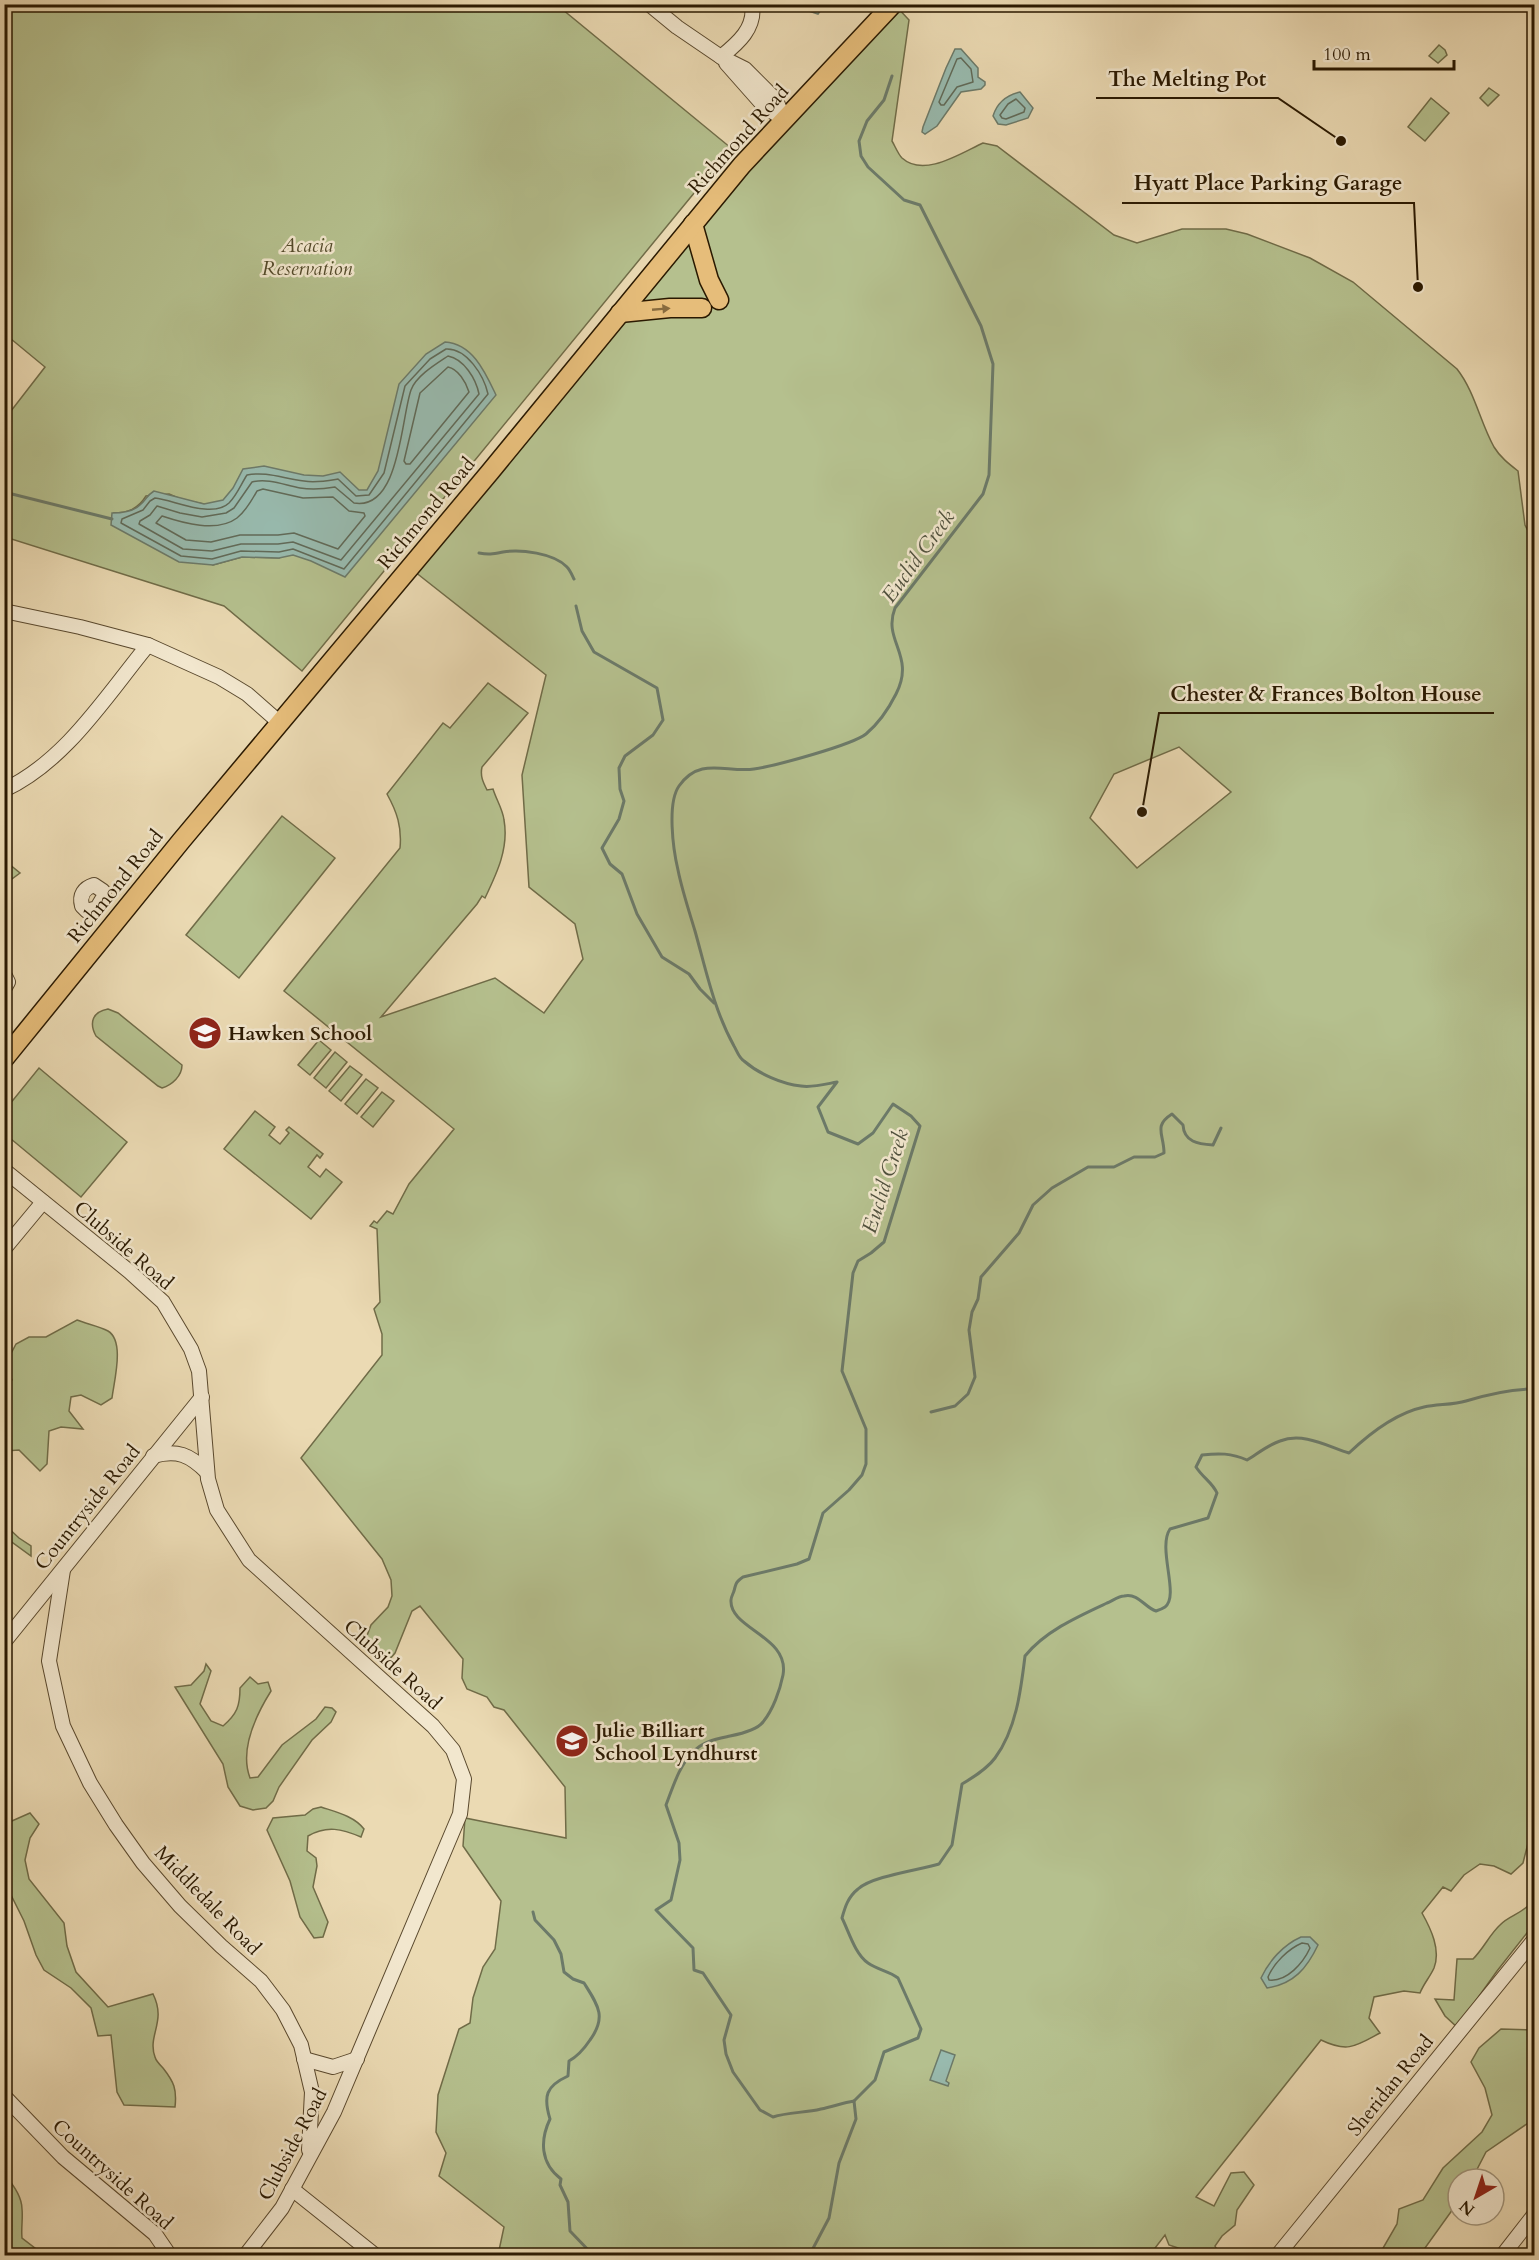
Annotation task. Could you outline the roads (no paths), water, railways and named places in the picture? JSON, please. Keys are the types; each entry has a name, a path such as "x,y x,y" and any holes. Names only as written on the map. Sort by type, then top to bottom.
{"main road":[{"name":"Richmond Road","path":"4,1059 118,918 498,463 693,224 784,119 893,4"},
{"path":"693,224 710,280 719,300"},
{"path":"620,313 670,308 702,308"}],"street":[{"path":"649,4 677,27 721,57 745,69 776,100 784,119"},
{"path":"721,57 735,45 749,27 754,15 752,4"},
{"path":"7,616 80,627 148,645 219,677 247,694 280,723"},
{"path":"4,790 18,784 74,737 148,645"},
{"path":"101,903 118,918"},
{"path":"4,974 8,982 4,988"},
{"name":"Clubside Road","path":"4,1170 130,1272 163,1302 191,1349 199,1371 207,1472 217,1510 249,1560 433,1726 453,1750 464,1779 460,1814 334,2112 282,2208 245,2256"},
{"path":"4,1249 43,1202"},
{"name":"Countryside Road","path":"4,1641 202,1397"},
{"path":"153,1455 164,1452 181,1453 195,1460 207,1472"},
{"name":"Middledale Road","path":"63,1570 49,1661 63,1726 90,1783 143,1863 180,1906 261,1981 278,2002 301,2045 312,2092 309,2155"},
{"name":"Sheridan Road","path":"1277,2256 1534,1940"},
{"path":"304,2059 333,2067 357,2059"},
{"name":"Countryside Road","path":"4,2096 63,2157 155,2234 170,2256"},
{"path":"292,2189 376,2256"},
{"path":"1502,2256 1534,2216"}],"water":[{"path":"791,5 815,5 821,10 818,14"},
{"path":"955,49 961,49 978,68 978,77 985,82 985,85 981,89 961,92 937,126 925,134 922,132 923,127"},
{"path":"1020,92 1033,108 1028,118 1006,125 998,124 993,116 997,107 1007,97"},
{"path":"445,342 455,344 471,354 496,395 345,577 293,555 279,558 242,557 213,565 179,562 111,525 112,513 134,509 154,491 204,504 223,500 233,488 243,469 264,466 304,475 323,476 340,472 359,490 367,490 378,471 399,384 426,354"},
{"path":"1531,567 1534,574 1534,624 1528,610 1532,592 1532,583 1528,573"},
{"path":"1301,1937 1310,1937 1318,1945 1309,1961 1292,1979 1267,1988 1261,1978 1268,1966 1277,1954"},
{"path":"941,2050 955,2055 946,2081 949,2083 948,2086 930,2080"}],"waterway":[{"name":"Euclid Creek","path":"809,2256 829,2218 839,2163 856,2119 854,2101 773,2117 760,2110 733,2072 726,2054 724,2040 731,2015 703,1973 694,1970 693,1948 656,1910 671,1900 680,1860 679,1843 666,1805 680,1770 693,1752 710,1741 743,1733 760,1725 776,1700 783,1675 783,1662 778,1651 739,1618 733,1610 731,1599 737,1583 743,1577 809,1559 823,1513 862,1475 866,1464 866,1429 842,1371 853,1273 858,1261 884,1242 920,1126 911,1116 893,1104 873,1133 858,1144 828,1132 818,1107 837,1082 819,1086 786,1083 764,1074 741,1058 716,1004 684,893 674,850 672,815 675,794 679,786 696,771 705,768 744,770 778,764 846,744 866,734 875,725 890,705 901,680 901,658 892,630 895,608 983,494 989,475 993,364 981,326 920,205 904,200 868,167 861,156 859,141 867,121 884,100 892,76"},
{"path":"4,492 112,519"},
{"path":"479,553 518,551 546,555 567,567 574,579"},
{"path":"576,606 582,631 594,652 657,688 663,720 653,735 625,756 619,768 620,789 624,801 619,819 602,848 610,864 622,874 637,914 662,957 689,974 714,1003"},
{"path":"931,1412 955,1406 968,1394 975,1377 969,1330 972,1312 978,1299 981,1277 1019,1233 1033,1205 1052,1188 1088,1167 1114,1167 1134,1157 1155,1157 1164,1153 1161,1127 1166,1118 1172,1114 1183,1125 1189,1139 1197,1143 1213,1145 1221,1128"},
{"path":"854,2101 875,2080 884,2052 918,2038 921,2029 898,1978 868,1963 856,1948 842,1918 847,1902 858,1889 874,1880 939,1864 952,1845 962,1784 992,1762 1008,1735 1019,1696 1025,1656 1033,1647 1063,1625 1120,1597 1138,1598 1156,1611 1165,1607 1170,1593 1166,1548 1170,1529 1208,1518 1217,1493 1196,1467 1202,1455 1225,1454 1247,1460 1276,1443 1297,1438 1315,1441 1349,1453 1384,1425 1414,1410 1500,1392 1534,1389"},
{"path":"533,1912 535,1920 554,1940 561,1954 564,1972 584,1983 599,2011 595,2032 583,2049 569,2061 568,2076 555,2084 548,2093 547,2104 550,2119 544,2143 546,2159 554,2173 561,2179 560,2185 568,2202 570,2231 594,2256"}],"place":[{"name":"The Melting Pot","path":"1341,141"},
{"name":"Hyatt Place Parking Garage","path":"1418,287"},
{"name":"Chester & Frances Bolton House","path":"1142,812"},
{"name":"Hawken School","path":"205,1033"},
{"name":"Julie Billiart School Lyndhurst","path":"572,1741"}],"park label":[{"name":"Acacia Reservation","path":"307,256"}]}
